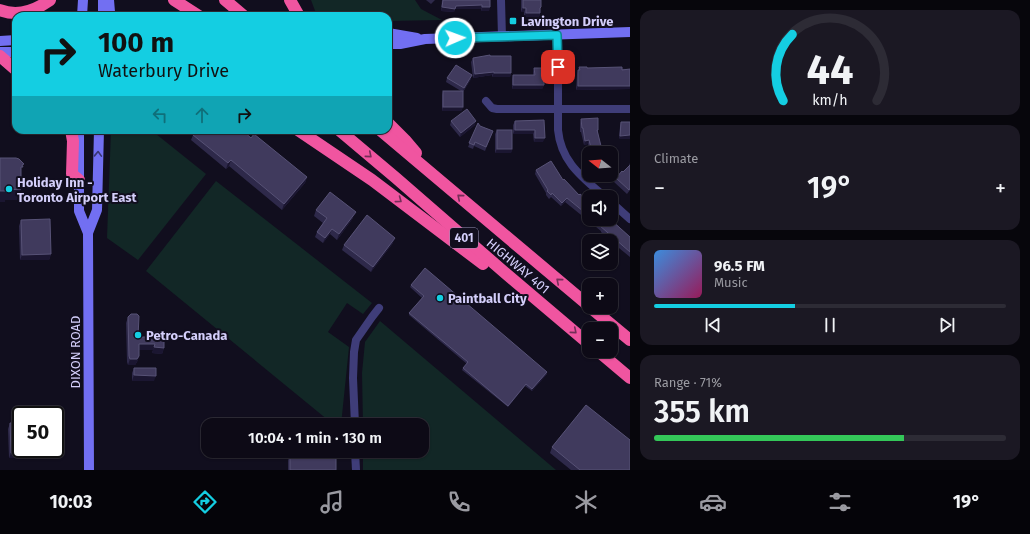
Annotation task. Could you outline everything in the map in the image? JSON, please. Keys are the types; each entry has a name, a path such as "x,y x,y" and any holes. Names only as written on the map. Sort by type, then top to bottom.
{"highway":[{"path":"25,12 39,8 50,0"},
{"path":"174,0 193,12"},
{"path":"185,0 198,12"},
{"path":"225,0 239,12"},
{"path":"290,0 297,12"},
{"path":"0,10 12,13"},
{"path":"1,56 12,66"},
{"path":"392,127 405,140 437,179"},
{"path":"72,134 73,141 72,174 79,180"},
{"path":"304,134 372,180 514,287 558,317"},
{"name":"HIGHWAY 401","path":"344,134 582,338"},
{"name":"HIGHWAY 401","path":"385,134 582,299"},
{"name":"HIGHWAY 401","path":"599,314 630,340"},
{"path":"606,358 630,378"}],"main road":[{"path":"82,12 83,0"},
{"path":"102,12 103,0"},
{"path":"109,0 110,12"},
{"path":"392,44 425,39 630,32"},
{"path":"392,34 425,39"},
{"path":"0,41 12,40"},
{"path":"1,56 12,53"},
{"name":"DIXON ROAD","path":"79,134 78,211 88,233"},
{"name":"DIXON ROAD","path":"89,470 88,233 97,210 99,134"}],"street":[{"path":"501,0 502,37"},
{"path":"557,35 559,140 568,160 576,170 597,190"},
{"path":"486,101 492,108 497,109 630,109"},
{"path":"618,208 630,218"},
{"path":"355,418 353,378 356,340 379,308"},
{"path":"355,458 356,470"}],"green space":[{"path":"311,0 415,0 421,9 442,20 392,21 392,12 316,12"},
{"path":"111,134 156,134 206,174 138,260 107,238"},
{"path":"216,181 372,303 363,314 347,303 328,332 349,347 342,418 325,418 146,271"},
{"path":"380,321 556,470 363,470 363,458 429,458 429,418 363,418 362,373 365,342"}],"building":[{"path":"443,0 490,0 490,7 482,7 482,5 456,6 455,9 442,7"},
{"path":"523,0 541,0 540,13 526,13 526,8 523,8"},
{"path":"490,55 511,56 511,73 494,72 475,74 473,58"},
{"path":"456,65 472,75 464,88 447,78"},
{"path":"579,67 622,67 622,70 630,69 630,86 578,86"},
{"path":"534,68 544,68 544,85 513,85 513,75 535,75"},
{"path":"443,91 463,91 463,107 443,107"},
{"path":"467,109 476,121 461,133 451,121"},
{"path":"598,118 597,130 601,146 590,146 589,140 585,141 581,119"},
{"path":"544,120 545,138 535,138 535,130 515,130 515,121"},
{"path":"621,122 630,122 630,135 620,136"},
{"path":"478,123 480,126 493,131 486,147 475,142 474,145 469,143"},
{"path":"497,130 512,130 512,149 497,149"},
{"path":"246,134 251,138 254,134 307,177 284,204 231,160 228,163 193,135"},
{"path":"0,158 16,158 24,164 22,165 23,167 21,167 21,189 0,191"},
{"path":"551,161 563,180 564,179 579,195 582,196 582,210 567,198 562,203 552,193 551,195 547,191 548,190 536,170"},
{"path":"630,165 629,190 618,180 618,176 622,171 623,172"},
{"path":"330,192 356,212 339,234 332,229 325,238 317,232 327,218 316,210"},
{"path":"367,215 395,238 373,267 344,245"},
{"path":"50,219 51,254 22,255 21,220"},
{"path":"600,226 618,226 630,237 630,252 618,242 618,234 609,234"},
{"path":"425,268 547,372 532,389 526,384 508,406 463,368 468,362 409,313 424,296 411,285"},
{"path":"131,314 137,314 139,316 138,337 153,337 154,332 164,332 164,348 154,347 155,344 139,344 139,356 137,359 130,359 128,317"},
{"path":"134,368 156,368 156,376 134,375"},
{"path":"586,405 630,440 630,470 580,470 552,447"},
{"path":"10,423 12,423 12,453"},
{"path":"290,458 336,458 336,470 290,470"}],"place":[{"name":"Lavington Drive","path":"513,21"},
{"name":"Holiday Inn - Toronto Airport East","path":"9,189"},
{"name":"Paintball City","path":"440,298"},
{"name":"Petro-Canada","path":"138,335"}],"route":[{"path":"455,38 557,35 558,67"}]}
